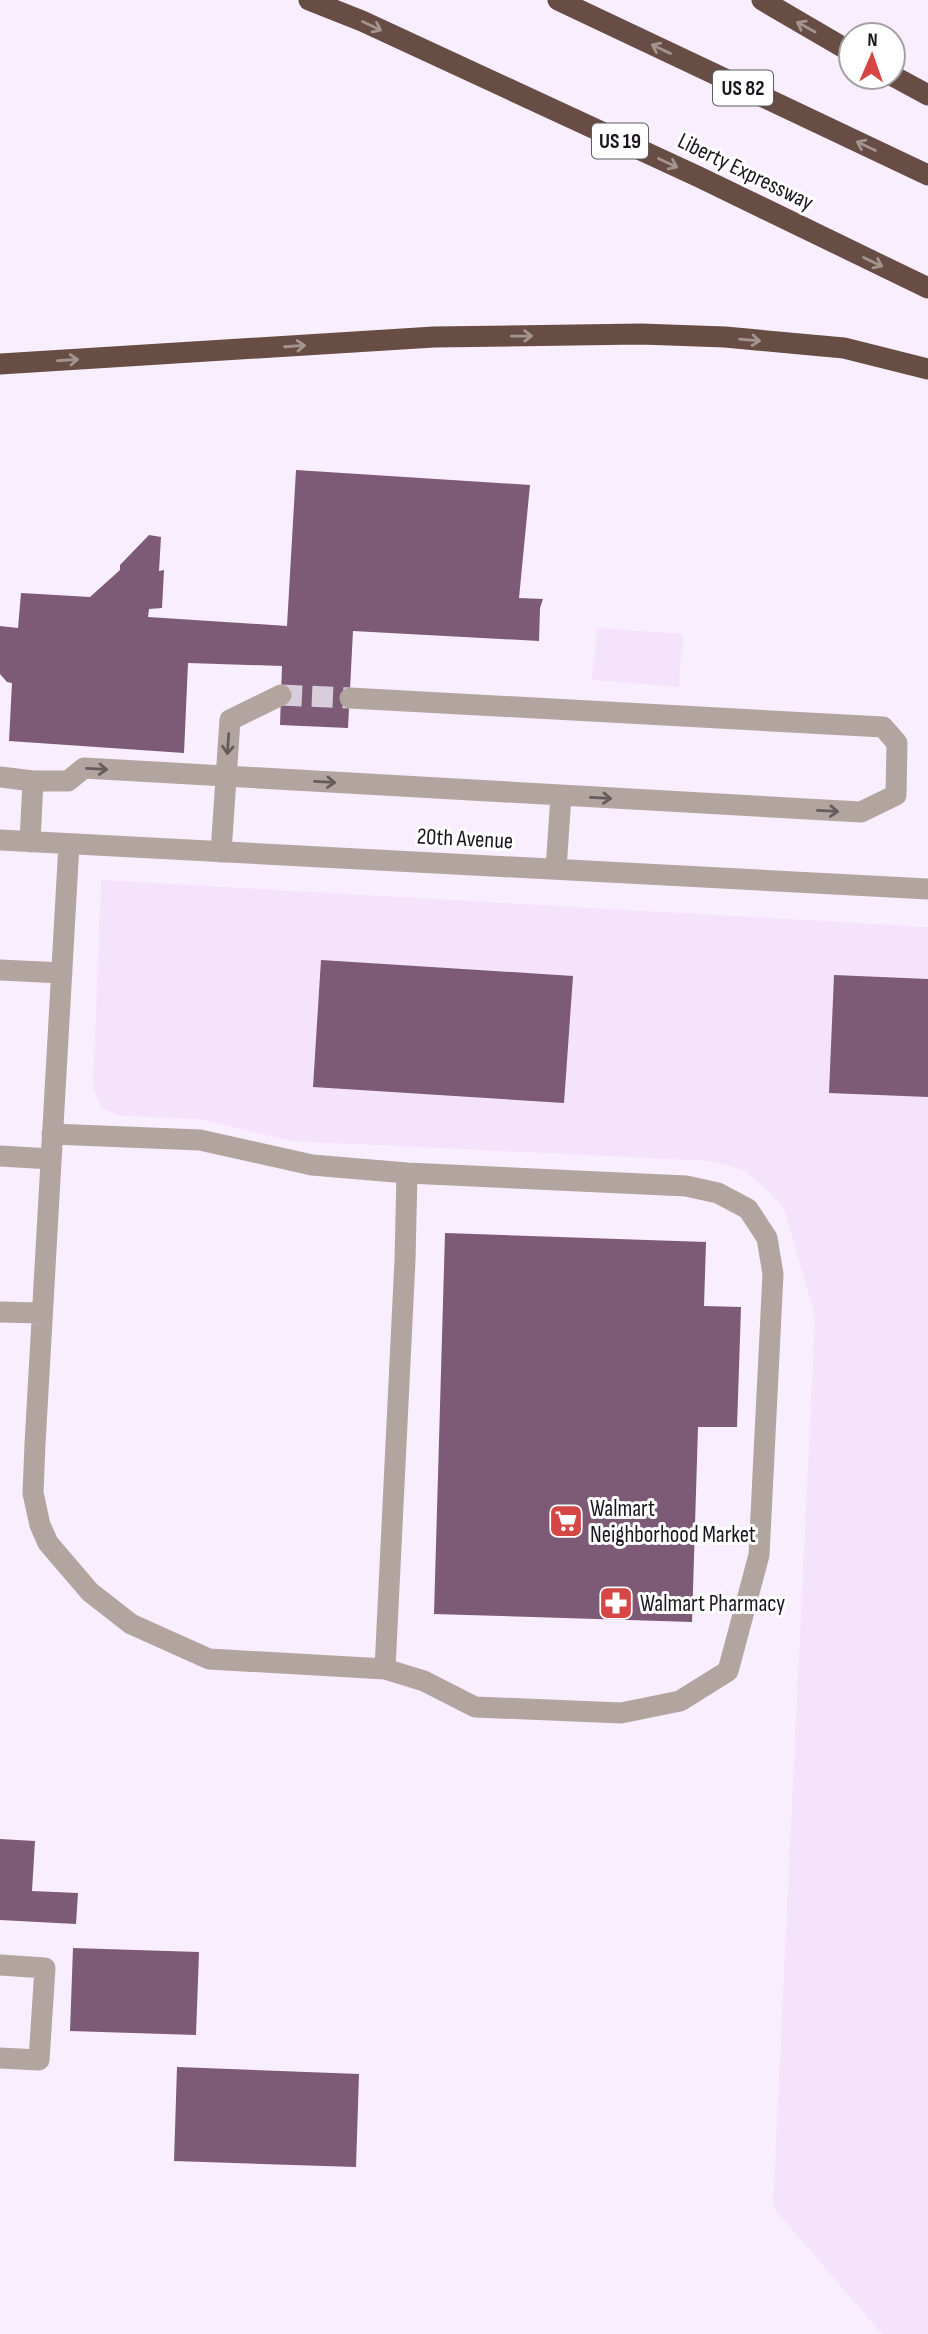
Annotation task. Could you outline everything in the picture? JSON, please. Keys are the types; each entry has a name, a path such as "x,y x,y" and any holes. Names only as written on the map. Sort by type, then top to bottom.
{"highway":[{"name":"Liberty Expressway","path":"310,0 699,177 928,288"},
{"name":"US 82","path":"558,0 928,175"},
{"path":"762,0 837,44"},
{"path":"907,84 928,95"},
{"path":"0,364 434,337 641,334 725,337 844,348 928,369"}],"street":[{"path":"221,852 230,720 281,695"},
{"path":"0,777 68,781 85,768 861,812 896,795 897,743 883,727 350,698"},
{"path":"30,842 33,781"},
{"path":"556,869 561,796"},
{"name":"20th Avenue","path":"0,840 928,888"},
{"path":"52,1134 201,1140 312,1165 407,1173 686,1186 718,1193 748,1209 767,1238 772,1287 759,1555 728,1671 680,1701 621,1713 475,1707 424,1681 386,1669 209,1659 131,1624 90,1592 48,1543 40,1525 33,1493 41,1313 69,844"},
{"path":"0,970 62,973"},
{"path":"0,1156 51,1159"},
{"path":"386,1669 407,1173"},
{"path":"0,1312 41,1313"},
{"path":"0,1965 45,1968 39,2060 0,2058"}],"shaded area":[{"path":"597,628 683,634 679,687 592,680"},
{"path":"101,880 928,927 928,2334 882,2334 773,2207 815,1316 784,1209 745,1171 711,1161 292,1141 199,1119 122,1116 102,1109 93,1088"}],"building":[{"path":"296,470 530,485 519,598 543,599 540,608 539,641 353,631 348,728 280,725 282,666 188,663 184,753 9,741 12,683 7,682 0,674 0,626 18,628 21,593 90,597 120,570 120,565 149,535 161,537 159,571 164,570 162,608 149,609 148,617 287,626"},
{"path":"321,960 573,976 564,1103 313,1087"},
{"path":"834,975 928,979 928,1097 829,1093"},
{"name":"Walmart Neighborhood Market","path":"445,1233 706,1242 704,1306 741,1307 737,1427 698,1427 692,1622 434,1614"},
{"path":"0,1839 35,1841 32,1891 78,1893 76,1924 0,1920"},
{"path":"73,1948 199,1952 196,2035 70,2031"},
{"path":"177,2067 359,2074 356,2167 174,2161"}],"tunnel":[{"path":"281,695 350,698"}],"place":[{"name":"Walmart Neighborhood Market","path":"566,1521"},
{"name":"Walmart Pharmacy","path":"616,1603"}]}
